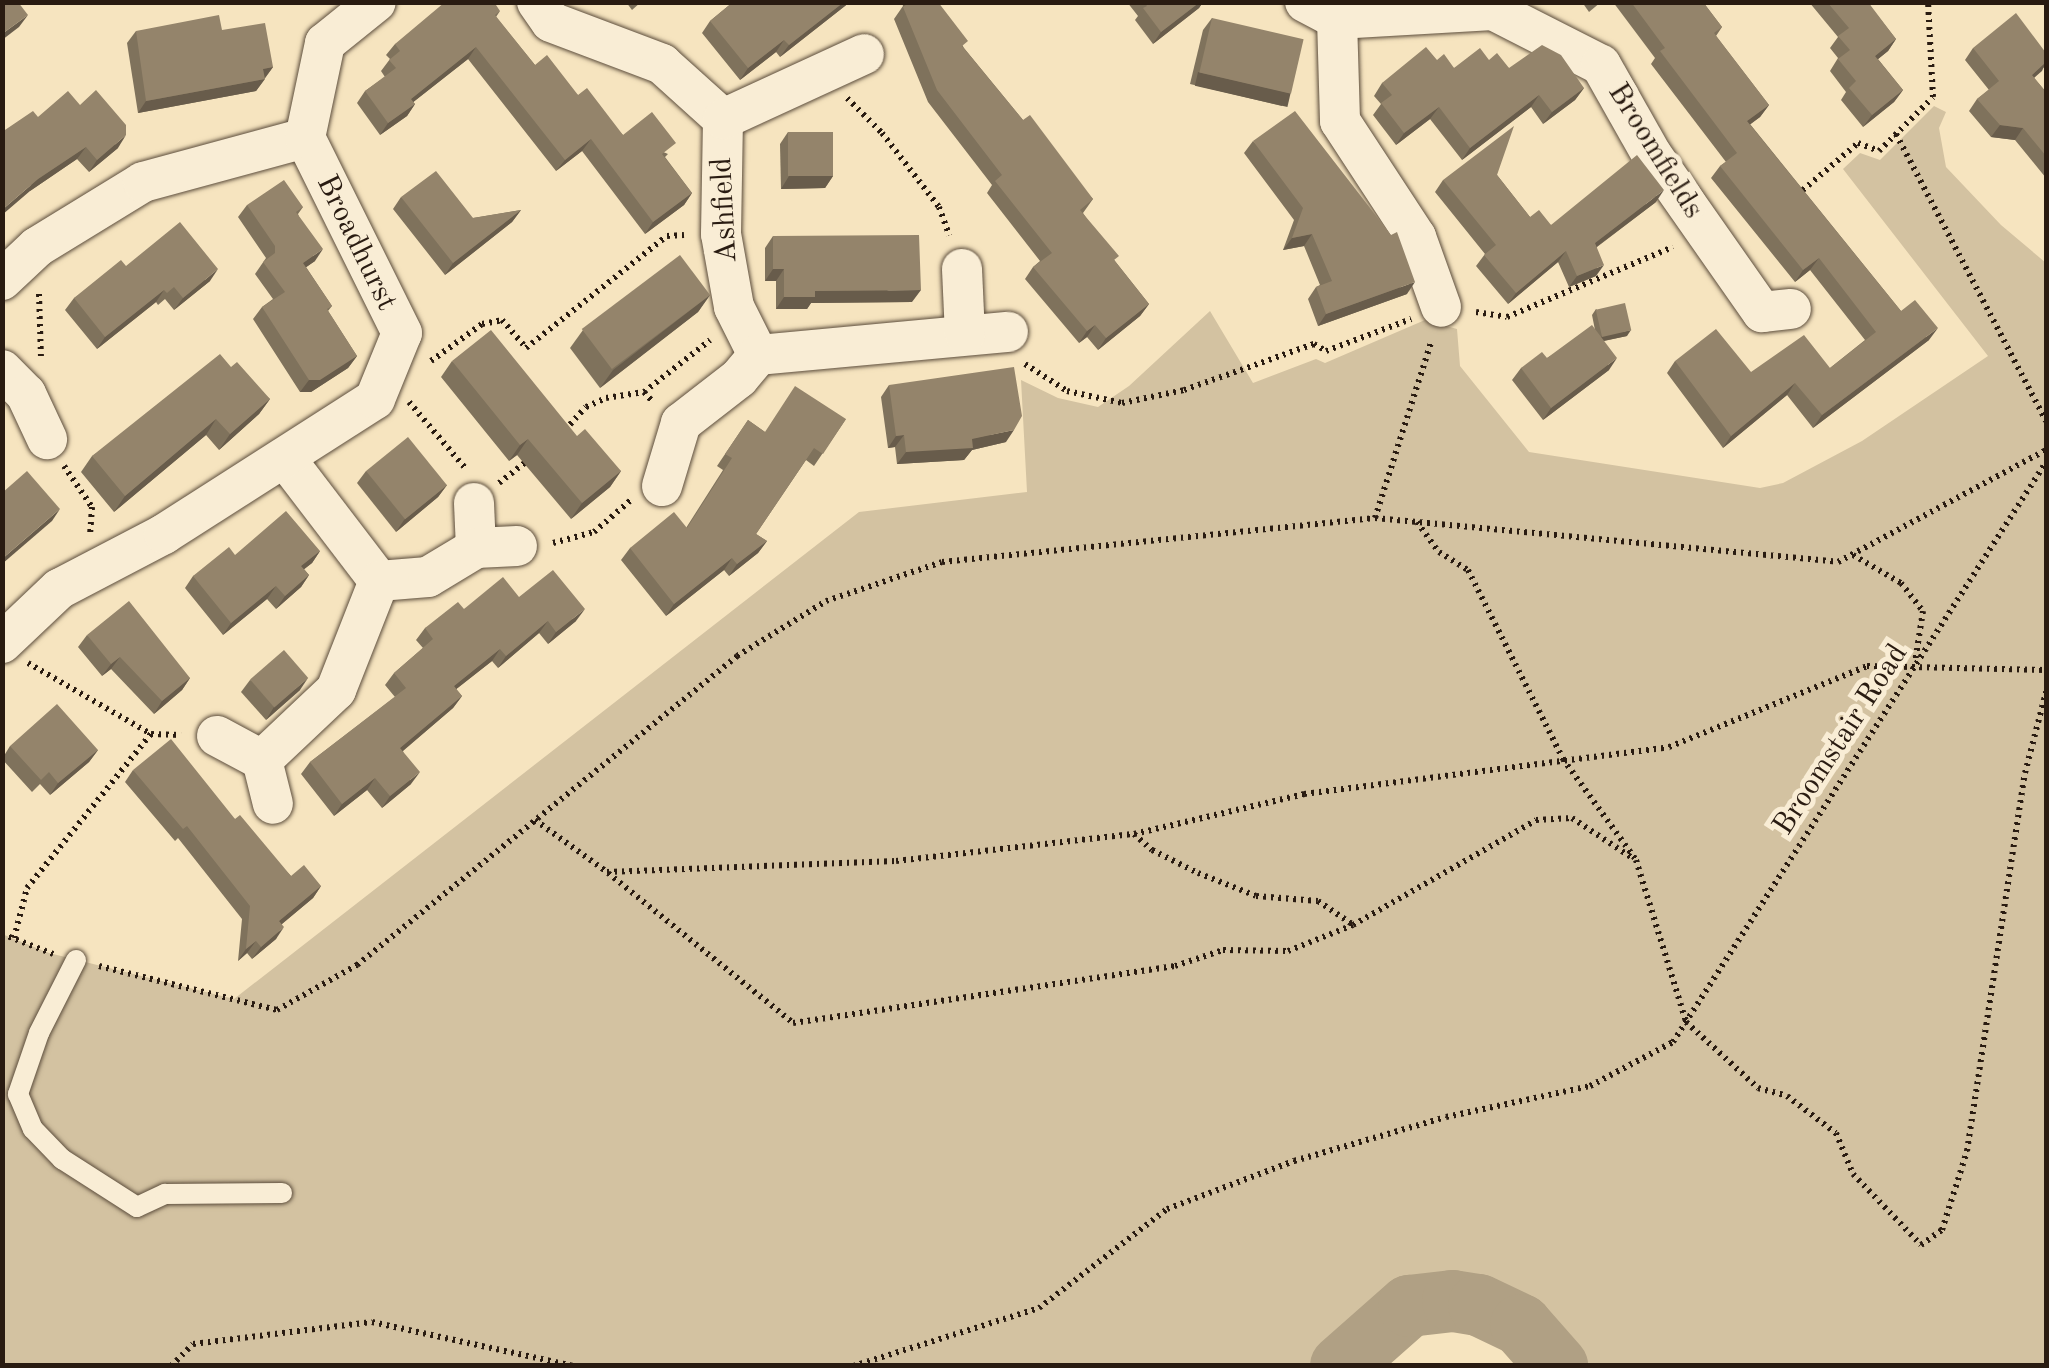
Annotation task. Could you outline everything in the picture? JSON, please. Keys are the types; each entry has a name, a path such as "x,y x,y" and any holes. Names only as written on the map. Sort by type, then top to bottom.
{"street":[{"name":"Broadhurst","path":"11,650 60,589 164,534 409,378 402,334 304,138 325,44 376,2"},
{"name":"Ashfield","path":"537,2 551,22 662,64 722,120 720,234 738,318 758,355"},
{"name":"Broomfields","path":"1442,307 1416,237 1340,121 1321,11 1493,6 1601,65 1652,155 1762,312 1791,309"},
{"name":"Ashfield","path":"722,120 864,54"},
{"path":"2,280 37,248 143,182 304,138"},
{"path":"962,269 965,334"},
{"path":"662,486 659,405 740,378 758,355 1008,332"},
{"path":"21,373 47,440"},
{"path":"286,458 379,581"},
{"path":"474,503 476,548"},
{"path":"379,581 428,577 476,548 517,546"},
{"path":"262,760 336,690 379,581"},
{"path":"218,736 262,760 273,804"}],"lane":[{"path":"76,960 38,1033 18,1094 33,1128 62,1159 137,1207 165,1194 282,1193"}],"path":[{"path":"1784,207 1858,143 1879,151 1933,97 1928,2"},
{"path":"822,73 882,132 939,207 962,269"},
{"path":"1896,134 2046,421"},
{"path":"1008,332 1023,363 1067,391 1122,403 1184,390 1314,344 1326,352 1442,307 1508,317 1706,233"},
{"path":"409,378 482,324 502,320 526,348 667,236 720,234"},
{"path":"21,373 37,248"},
{"path":"1375,518 1442,307"},
{"path":"563,431 586,407 659,405 738,318"},
{"path":"409,378 410,404 474,478 474,503"},
{"path":"409,378 410,404"},
{"path":"47,440 92,507 88,574"},
{"path":"2,934 76,960 277,1010 357,965 737,656 826,601 942,562 1375,518 1838,562 2046,450"},
{"path":"474,503 534,455"},
{"name":"Broomstair Road","path":"853,1366 1039,1308 1167,1209 1294,1161 1389,1133 1590,1086 1674,1042 2046,462"},
{"path":"517,546 537,547 594,532 640,493 662,486"},
{"path":"1416,520 1438,552 1468,570 1563,759 1636,860 1686,1022 1758,1088 1786,1096 1836,1133 1853,1174 1920,1245 1942,1230 1967,1150 2025,773 2046,692"},
{"path":"1852,555 1901,583 1923,611 1914,668"},
{"path":"11,650 151,734 218,736"},
{"path":"607,872 896,862 1134,834 1304,794 1668,746 1867,666 2046,670"},
{"path":"14,938 27,888 151,734"},
{"path":"535,820 607,872 793,1023 1175,966 1223,950 1288,951 1353,925 1536,820 1572,818 1636,860"},
{"path":"1134,834 1152,850 1198,872 1256,896 1318,901 1353,925"},
{"path":"171,1366 193,1344 372,1322 574,1366"}],"shaded area":[{"path":"1934,106 1946,112 1939,128 1946,167 2001,225 2046,263 2046,1365 1557,1365 1521,1325 1479,1305 1453,1301 1409,1306 1341,1366 3,1365 2,934 49,953 234,999 859,512 1027,492 1021,380 1058,398 1098,407 1129,386 1210,311 1253,383 1316,359 1325,363 1425,320 1457,329 1460,366 1529,452 1760,488 1783,483 1862,441 1988,356 1843,169 1860,153 1880,160"}],"building":[{"path":"2,2 18,2 28,15 2,34"},
{"path":"445,2 494,2 500,11 495,15 535,65 547,55 578,95 587,88 623,135 652,112 676,143 662,154 692,193 653,222 591,139 565,160 476,47 411,99 415,104 388,123 365,91 396,68 389,60 400,51 395,44"},
{"path":"733,2 844,2 789,45 784,40 748,68 710,21"},
{"path":"910,2 938,2 968,41 962,46 1023,120 1030,115 1093,199 1080,210 1119,256 1114,260 1149,304 1106,338 1095,325 1087,331 1033,267 1052,253 995,181 1002,175 937,90 903,7"},
{"path":"1144,2 1200,2 1161,32 1143,8 1147,6"},
{"path":"1631,2 1703,2 1722,27 1714,33 1769,105 1747,121 1901,311 1915,300 1938,328 1822,415 1795,383 1731,436 1675,361 1716,329 1751,372 1804,335 1830,368 1876,332 1819,258 1803,270 1720,166 1737,153 1660,51 1665,48"},
{"path":"1827,2 1868,2 1896,39 1875,56 1903,90 1872,115 1849,88 1856,81 1838,59 1850,50 1838,36 1849,28"},
{"path":"2016,13 2046,53 2046,62 2032,75 2046,92 2046,156 2023,128 2000,125 1977,99 1999,81 1973,48"},
{"path":"219,15 222,30 265,23 273,67 263,69 265,79 146,101 136,31"},
{"path":"1212,18 1304,39 1291,94 1199,73"},
{"path":"1542,45 1561,55 1584,88 1552,112 1539,95 1470,148 1439,107 1404,133 1381,103 1392,95 1382,83 1426,47 1437,60 1444,54 1454,68 1480,48 1489,60 1497,53 1509,68"},
{"path":"96,90 126,125 126,135 97,160 86,147 38,179 2,210 2,132 33,111 38,117 68,91 80,105"},
{"path":"1295,111 1391,235 1397,232 1415,282 1326,314 1316,287 1332,281 1312,234 1292,238 1303,208 1253,141"},
{"path":"1514,126 1497,175 1530,217 1539,210 1551,225 1637,155 1664,190 1595,243 1604,265 1577,276 1566,251 1516,293 1484,255 1496,245 1443,180"},
{"path":"788,132 833,132 833,176 788,176"},
{"path":"436,171 473,218 521,210 453,263 401,197"},
{"path":"284,180 303,207 296,212 323,249 303,263 332,306 327,309 357,356 320,380 309,380 262,307 285,292 263,262 275,253 275,246 247,205"},
{"path":"180,222 218,269 183,298 174,287 167,293 164,290 105,337 74,298 121,260 126,266"},
{"path":"919,235 921,290 815,291 815,297 784,297 784,269 773,269 773,236"},
{"path":"680,255 710,295 612,369 582,329"},
{"path":"1625,303 1631,330 1602,337 1596,310"},
{"path":"1592,325 1617,358 1551,408 1521,368 1542,352 1547,358"},
{"path":"491,330 577,436 585,429 621,471 582,503 528,439 520,445 452,361"},
{"path":"220,354 231,367 237,362 270,399 230,434 216,419 125,496 92,456"},
{"path":"1014,367 1022,416 1014,430 972,439 973,448 906,452 904,435 896,436 889,385"},
{"path":"795,386 846,419 823,454 814,448 756,534 767,541 737,564 732,558 674,604 630,548 674,512 687,528 732,458 725,454 748,420 765,432"},
{"path":"408,437 447,485 405,519 366,471"},
{"path":"27,471 60,509 2,559 2,493"},
{"path":"286,511 320,551 301,566 309,575 285,596 276,586 231,623 193,576 229,547 235,555"},
{"path":"553,570 585,609 556,632 548,621 506,656 500,649 454,686 462,696 400,748 420,772 390,796 375,778 342,804 310,762 406,688 394,673 433,639 425,628 458,602 464,609 503,577 519,597"},
{"path":"129,601 190,678 162,701 120,657 111,664 87,635"},
{"path":"284,650 308,678 274,707 250,680"},
{"path":"57,704 98,750 58,783 49,772 41,780 10,746"},
{"path":"171,739 235,819 240,815 291,876 304,865 321,886 279,921 284,927 261,947 256,941 246,949 250,906 187,826 183,829 133,770"}],"waterway":[{"path":"1341,1366 1409,1306 1453,1301 1479,1305 1521,1325 1557,1366"}]}
